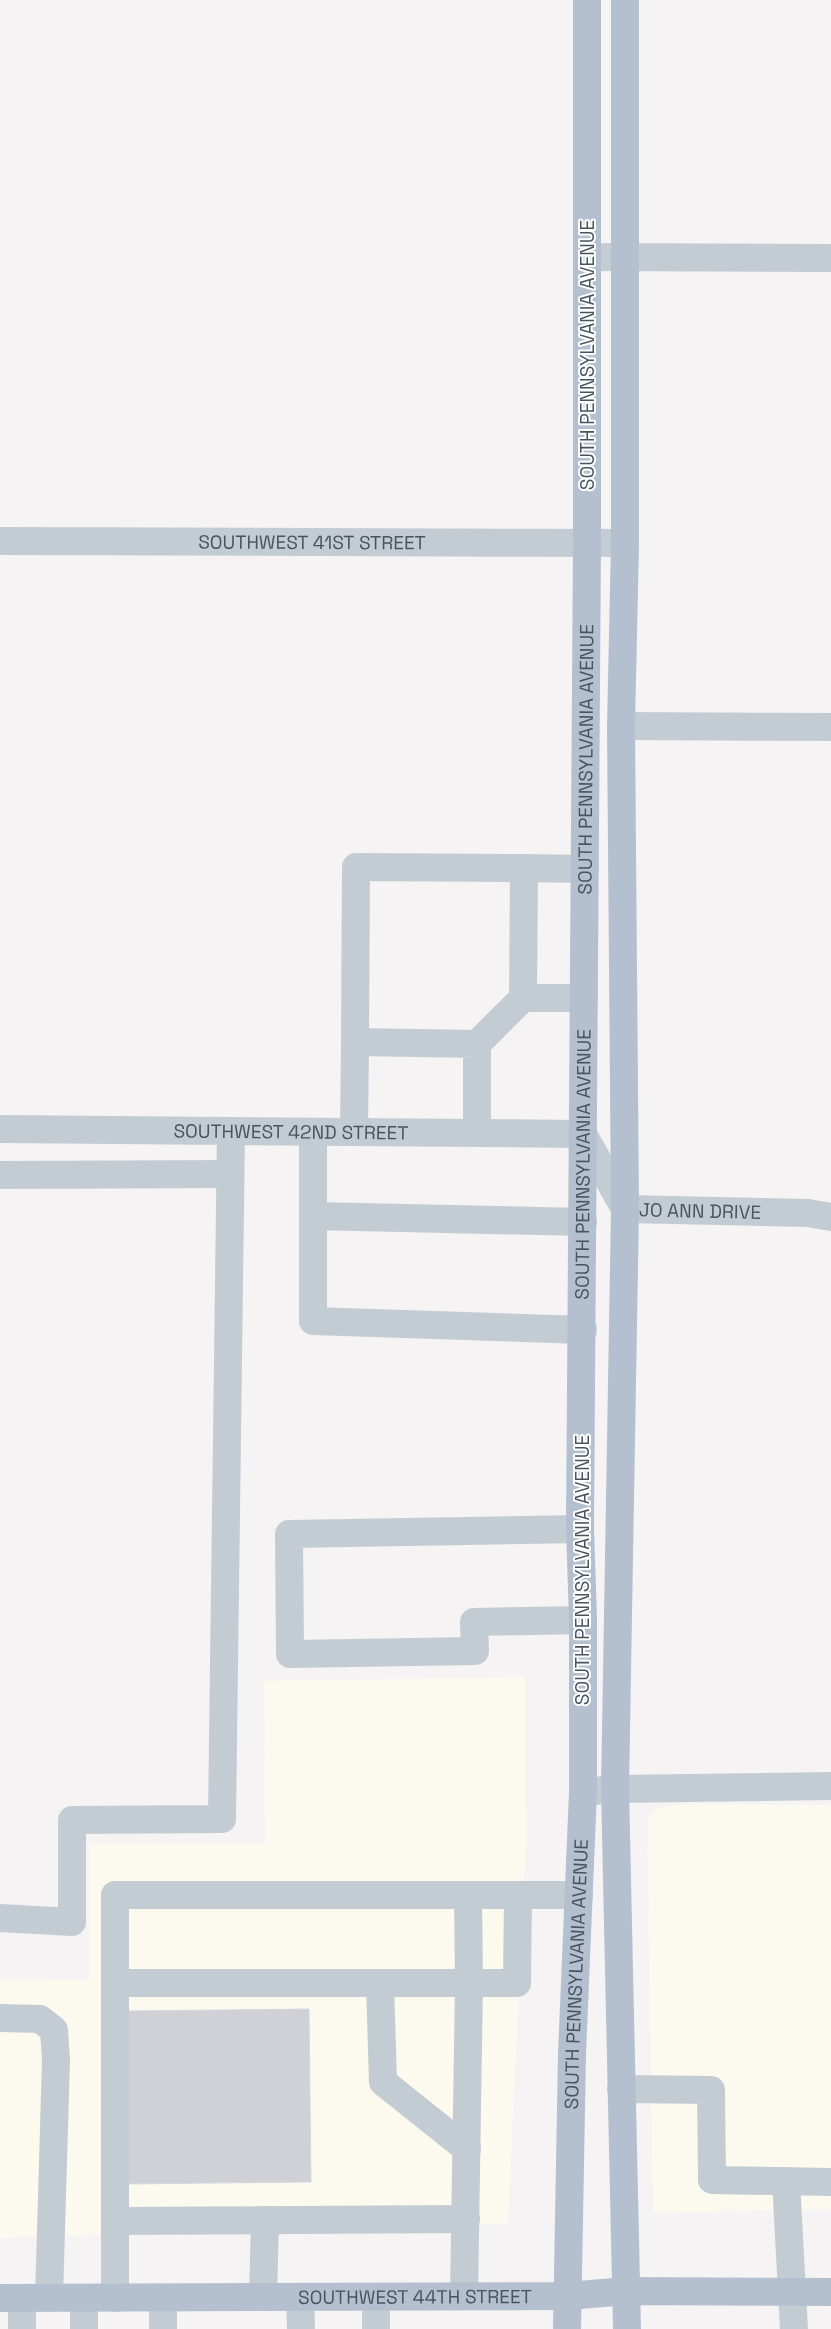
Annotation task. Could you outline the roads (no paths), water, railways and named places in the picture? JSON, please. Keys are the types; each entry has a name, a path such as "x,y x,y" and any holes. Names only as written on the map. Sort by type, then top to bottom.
{"main road":[{"name":"SOUTH PENNSYLVANIA AVENUE","path":"567,2329 572,2054 583,1792 583,1620 580,1529 583,1330 587,543 587,0"},
{"name":"SOUTH PENNSYLVANIA AVENUE","path":"625,0 625,543 621,726 625,1209 616,1790 627,2329"},
{"name":"SOUTHWEST 44TH STREET","path":"11,2298 568,2296 626,2291 831,2292"}],"street":[{"path":"587,257 831,258"},
{"name":"SOUTHWEST 41ST STREET","path":"0,541 625,543"},
{"path":"621,726 831,727"},
{"path":"354,1132 356,867 585,869"},
{"path":"477,1133 477,1044 523,998 524,868"},
{"path":"523,998 584,998"},
{"path":"355,1042 477,1044"},
{"name":"SOUTHWEST 42ND STREET","path":"0,1129 583,1134"},
{"path":"0,1918 72,1922 72,1820 222,1819 231,1131"},
{"path":"314,1132 313,1321 583,1330"},
{"name":"JO ANN DRIVE","path":"583,1134 625,1209 808,1213 831,1217"},
{"path":"0,1175 230,1174"},
{"path":"313,1216 583,1222"},
{"path":"580,1529 289,1534 290,1654 475,1650 474,1622 583,1620"},
{"path":"583,1792 831,1786"},
{"path":"115,2298 115,1895 579,1895"},
{"path":"464,2296 469,1983 468,1895"},
{"path":"115,1983 517,1983 518,1895"},
{"path":"380,1983 383,2082 467,2149"},
{"path":"0,2018 40,2019 54,2030 56,2060 49,2298"},
{"path":"621,2089 711,2090 712,2180 831,2182"},
{"path":"786,2181 794,2329"},
{"path":"115,2221 466,2219"},
{"path":"263,2297 265,2220"},
{"path":"300,2297 301,2329"},
{"path":"376,2297 376,2329"},
{"path":"11,2298 22,2329"},
{"path":"84,2298 84,2329"},
{"path":"163,2298 163,2329"}]}
